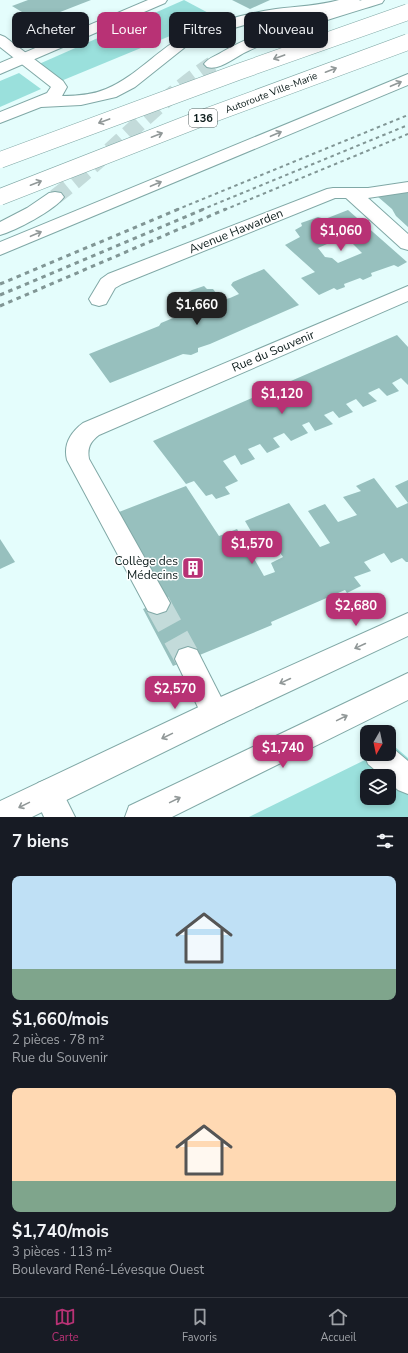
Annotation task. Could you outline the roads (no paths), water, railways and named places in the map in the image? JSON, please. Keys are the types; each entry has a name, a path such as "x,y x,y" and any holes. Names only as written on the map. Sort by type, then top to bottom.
{"main road":[{"path":"0,69 160,0"},
{"path":"40,102 72,101 107,95 122,88 174,47 193,36 220,27 266,15 325,9 353,0"},
{"path":"212,64 243,47 304,24 377,0"},
{"path":"0,160 231,74 408,12"},
{"path":"0,40 25,58 59,87 58,92 53,96 0,118"},
{"name":"Autoroute Ville-Marie","path":"0,197 197,120 408,42"},
{"path":"0,249 408,79"},
{"name":"Avenue Hawarden","path":"99,299 108,284 115,279 333,192 368,193 408,187"},
{"path":"351,192 408,244"},
{"path":"0,230 33,212 55,196"},
{"name":"Rue du Souvenir","path":"157,603 76,455 77,444 85,433 138,409 405,298"},
{"path":"0,816 54,805 215,712 408,624"},
{"path":"188,659 215,712"},
{"path":"140,817 408,686"},
{"path":"386,761 408,780"}],"tunnel":[{"path":"55,197 95,164 171,95 212,64"},
{"path":"157,603 188,659"}],"railway":[{"path":"176,210 408,115"},
{"path":"201,210 408,125"},
{"path":"224,210 408,134"},
{"path":"0,284 179,209"},
{"path":"0,295 204,209"},
{"path":"0,306 226,209"}],"place":[{"name":"Collège des Médecins","path":"193,568"}]}
